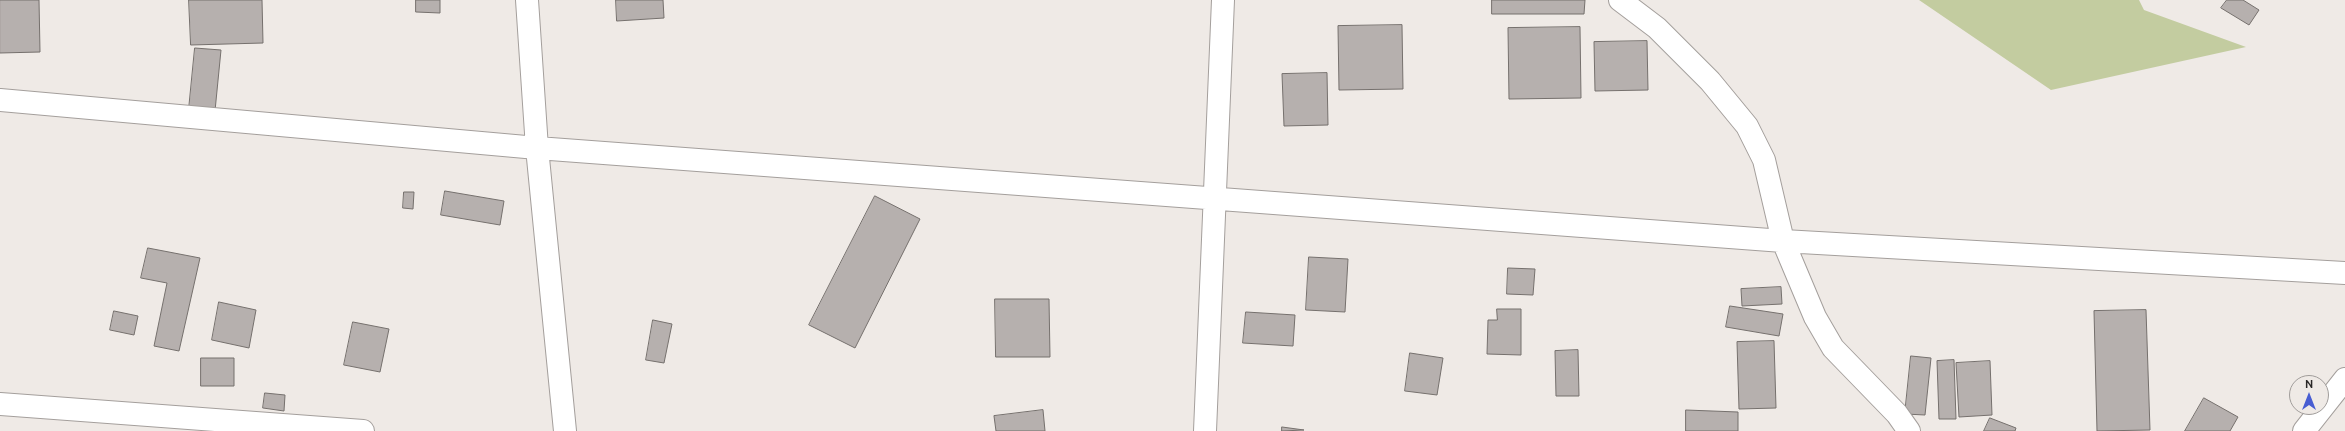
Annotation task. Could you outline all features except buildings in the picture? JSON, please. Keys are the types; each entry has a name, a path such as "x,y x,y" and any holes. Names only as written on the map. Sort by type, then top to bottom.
{"street":[{"path":"527,0 537,148 566,431"},
{"path":"1205,431 1223,0"},
{"path":"1620,0 1657,28 1710,81 1747,126 1764,160 1783,241 1815,317 1833,348 1897,414 1909,431"},
{"path":"0,100 537,148 1783,241 2345,273"},
{"path":"2304,431 2345,378"},
{"path":"0,404 363,431"}],"green space":[{"path":"1919,0 2139,0 2144,10 2246,47 2051,90"}]}
